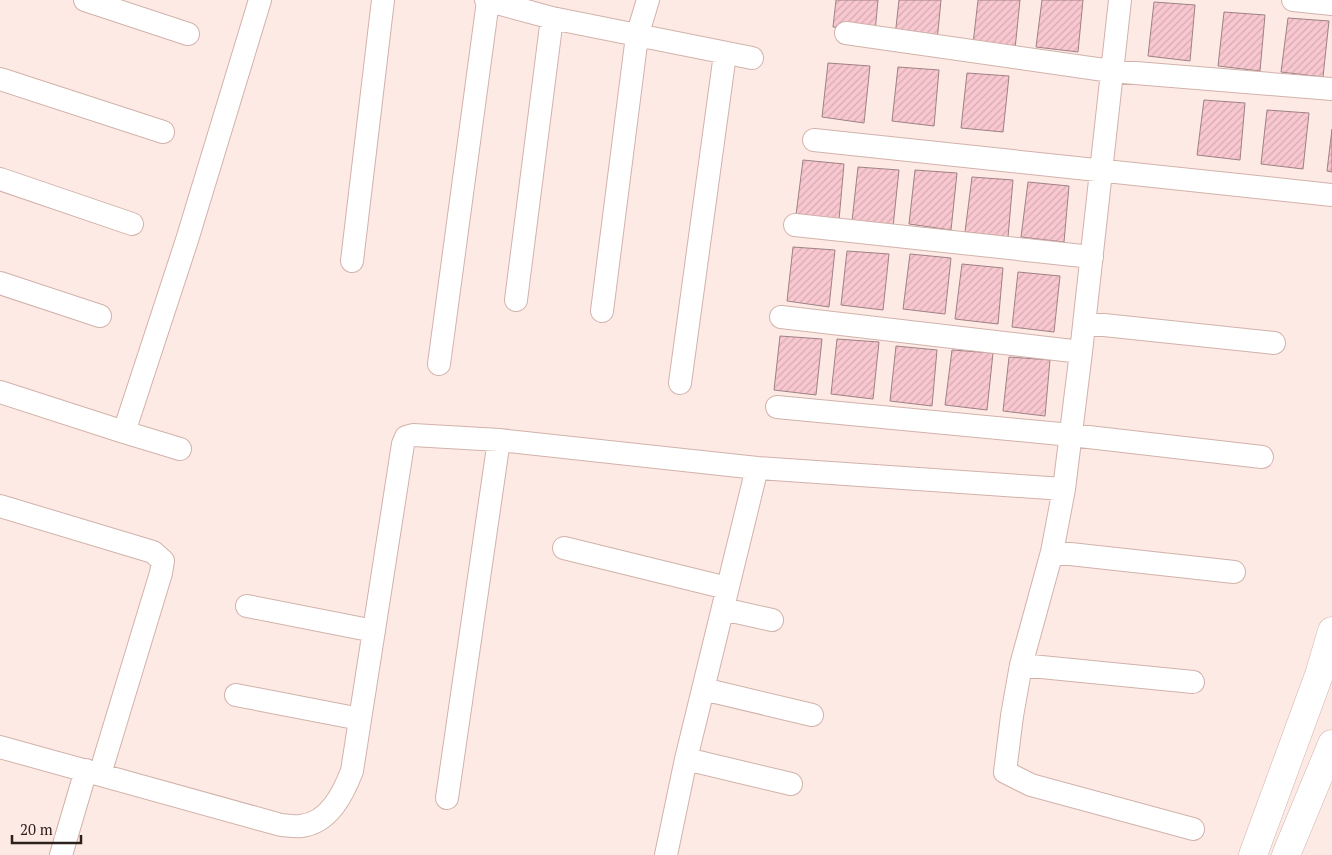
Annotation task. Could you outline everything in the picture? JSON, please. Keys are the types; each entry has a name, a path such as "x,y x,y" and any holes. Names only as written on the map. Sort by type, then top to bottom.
{"street":[{"path":"85,0 188,34"},
{"path":"124,432 187,240 260,0"},
{"path":"352,261 384,0"},
{"path":"439,364 487,0 552,18 752,58"},
{"path":"602,310 637,36 648,0"},
{"path":"1120,0 1082,352 1064,489 1052,552 1021,665 1005,772 1031,785 1193,829"},
{"path":"1293,0 1332,4"},
{"path":"516,300 552,18"},
{"path":"846,33 1111,71 1332,89"},
{"path":"680,382 725,54"},
{"path":"0,79 163,132"},
{"path":"814,140 1332,196"},
{"path":"0,179 132,224"},
{"path":"795,225 1092,257"},
{"path":"0,283 100,316"},
{"path":"781,317 1082,352"},
{"path":"1084,323 1274,343"},
{"path":"0,392 180,449"},
{"path":"778,407 1071,435 1262,457"},
{"path":"0,747 281,825 301,826 315,822 330,812 352,771 403,444 406,437 413,435 499,440 756,468 1064,489"},
{"path":"447,798 499,440"},
{"path":"666,855 686,759 756,468"},
{"path":"0,506 153,552 162,560 161,573 93,772 61,855"},
{"path":"564,548 725,599 772,620"},
{"path":"1052,552 1234,572"},
{"path":"247,606 374,631"},
{"path":"1254,855 1319,675 1332,631"},
{"path":"1021,665 1194,682"},
{"path":"703,689 812,714"},
{"path":"236,695 360,719"},
{"path":"1286,855 1332,744"},
{"path":"686,759 791,784"}],"building":[{"path":"836,0 878,0 875,32 833,27"},
{"path":"899,0 941,0 937,41 895,36"},
{"path":"978,0 1020,0 1015,49 973,44"},
{"path":"1042,0 1083,0 1078,52 1036,47"},
{"path":"1154,2 1195,5 1190,61 1148,56"},
{"path":"1224,12 1265,15 1260,71 1218,66"},
{"path":"1288,18 1329,21 1323,77 1281,72"},
{"path":"828,63 870,66 864,123 822,117"},
{"path":"898,67 939,70 934,126 892,121"},
{"path":"967,73 1009,76 1003,132 961,128"},
{"path":"1204,100 1245,103 1240,160 1197,155"},
{"path":"1267,110 1309,113 1303,169 1261,164"},
{"path":"1332,129 1332,172 1327,171"},
{"path":"803,160 844,164 839,220 796,215"},
{"path":"858,167 899,170 893,227 852,221"},
{"path":"915,170 957,173 951,230 909,224"},
{"path":"972,177 1013,180 1008,237 965,232"},
{"path":"1028,182 1069,186 1064,242 1021,237"},
{"path":"793,247 835,250 829,307 787,301"},
{"path":"847,251 889,254 883,310 841,305"},
{"path":"910,254 951,258 945,314 903,309"},
{"path":"962,264 1003,268 998,324 955,319"},
{"path":"1018,272 1060,276 1054,332 1012,327"},
{"path":"780,336 822,339 816,395 774,390"},
{"path":"837,339 879,342 873,399 831,394"},
{"path":"896,346 937,350 932,406 890,401"},
{"path":"952,350 993,353 987,410 945,405"},
{"path":"1009,357 1050,360 1045,416 1003,411"}]}
